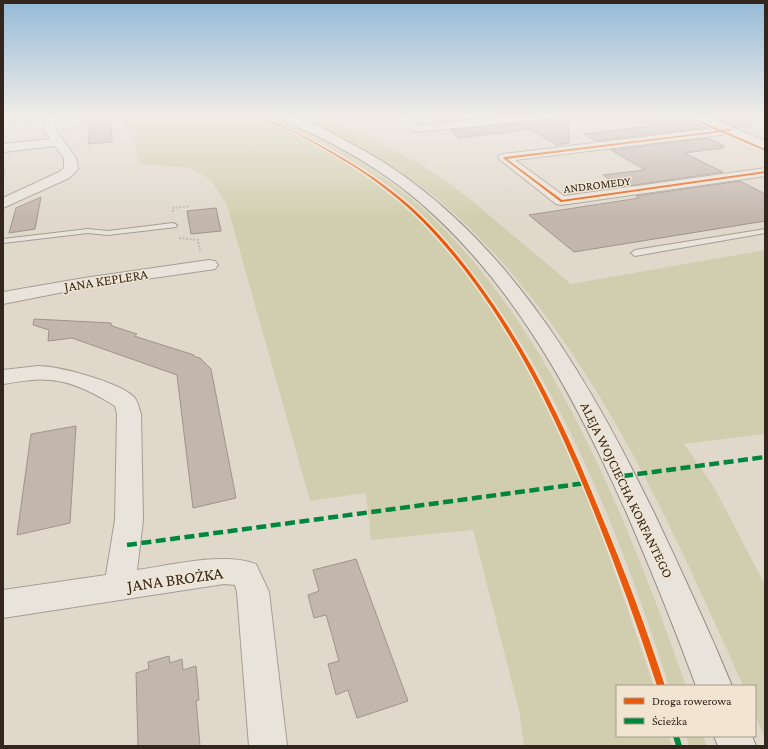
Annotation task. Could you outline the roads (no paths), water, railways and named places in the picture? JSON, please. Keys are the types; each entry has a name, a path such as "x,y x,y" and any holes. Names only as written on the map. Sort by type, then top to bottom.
{"street":[{"path":"3,204 64,175 71,169 70,158 64,150"},
{"name":"ALEJA WOJCIECHA KORFANTEGO","path":"354,150 393,175 420,195 445,218 471,244 518,300 542,332 608,444 663,563 714,685"},
{"name":"ANDROMEDY","path":"569,150 504,158 561,201 765,172"},
{"name":"JANA KEPLERA","path":"3,298 84,283 209,265"},
{"path":"3,377 29,373 50,373 67,376 114,394 125,402 129,414 129,520 120,587"},
{"name":"JANA BROŻKA","path":"3,604 224,571 245,573 253,592 268,746"}],"lane":[{"path":"3,241 88,230 108,233 173,225"},
{"path":"636,254 765,231"}]}
